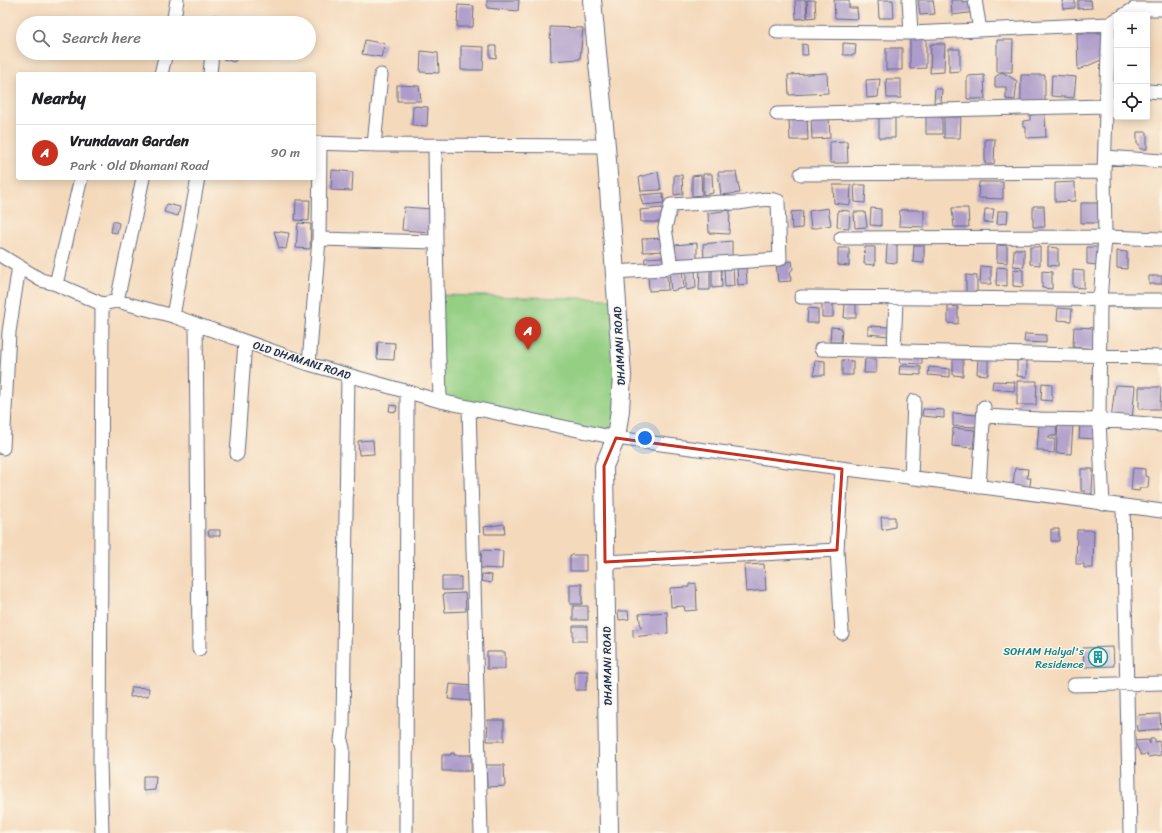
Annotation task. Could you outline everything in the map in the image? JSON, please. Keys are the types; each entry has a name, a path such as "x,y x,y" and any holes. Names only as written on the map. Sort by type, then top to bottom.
{"main road":[{"name":"DHAMANI ROAD","path":"592,0 606,146 622,375 620,410 616,438 604,466 609,833"}],"street":[{"path":"174,16 177,0"},
{"path":"909,0 911,33"},
{"path":"975,0 980,30"},
{"path":"1129,12 1134,9 1162,9"},
{"path":"777,32 911,33 1113,22 1112,90 1106,106 1104,172 1105,237 1100,300 1099,420 1103,504"},
{"path":"161,72 164,60"},
{"path":"210,72 211,60"},
{"path":"374,145 381,75"},
{"path":"1150,91 1162,92"},
{"path":"777,114 1106,106"},
{"path":"309,364 319,238 317,143 374,145 606,146"},
{"path":"435,145 440,401"},
{"path":"1105,156 1162,161"},
{"path":"801,174 1104,172"},
{"path":"56,284 81,180"},
{"path":"118,301 143,180"},
{"path":"173,316 198,180"},
{"path":"615,272 662,269 671,266 665,228 671,205 723,202 730,204 771,198 778,201 780,260 671,266"},
{"path":"841,238 1105,237 1162,239"},
{"path":"319,238 436,242"},
{"path":"0,254 41,280 56,284 102,304 100,747 102,833"},
{"path":"4,448 9,332 19,266"},
{"path":"802,297 1162,300"},
{"path":"894,351 896,298"},
{"name":"OLD DHAMANI ROAD","path":"102,304 118,301 173,316 309,364 440,401 616,438 1162,511"},
{"path":"196,324 199,650"},
{"path":"237,454 245,342"},
{"path":"821,349 1162,357"},
{"path":"341,833 343,748 341,741 343,725 348,375"},
{"path":"406,833 407,392"},
{"path":"911,478 914,401"},
{"path":"469,407 481,833"},
{"path":"980,487 984,411 1040,419 1099,420 1162,425"},
{"path":"842,468 837,550 842,633"},
{"path":"1123,506 1130,833"},
{"path":"605,562 837,550"},
{"path":"1074,685 1162,683"}],"highlighted area":[{"path":"616,438 842,469 837,550 605,562 604,466"}],"green space":[{"path":"437,295 617,299 616,438 440,401"}],"building":[{"path":"487,0 519,0 518,11 487,8"},
{"path":"795,0 806,0 807,18 796,19"},
{"path":"807,0 815,0 816,17 808,18"},
{"path":"834,0 849,0 849,8 857,8 858,19 835,18"},
{"path":"878,0 893,0 894,18 879,18"},
{"path":"918,0 933,0 935,14 920,15"},
{"path":"951,0 962,0 962,2 973,1 977,12 952,15"},
{"path":"1062,0 1075,0 1075,8 1063,9"},
{"path":"1078,0 1091,0 1092,8 1078,9"},
{"path":"458,5 474,6 473,27 457,27"},
{"path":"550,27 583,28 580,59 551,61"},
{"path":"1077,33 1102,33 1101,60 1078,70"},
{"path":"910,39 926,39 926,68 910,69"},
{"path":"365,40 385,44 381,57 362,54"},
{"path":"997,40 1013,40 1012,72 997,72"},
{"path":"843,43 856,44 855,55 843,55"},
{"path":"802,44 807,45 808,55 802,55"},
{"path":"931,44 945,44 944,72 930,73"},
{"path":"461,46 484,47 483,70 461,70"},
{"path":"490,46 496,46 496,58 490,57"},
{"path":"886,48 902,48 902,70 886,70"},
{"path":"949,49 960,49 960,71 949,72"},
{"path":"421,51 438,53 439,73 420,72"},
{"path":"1002,72 1017,81 1015,100 1006,99 1006,87 995,87 995,77"},
{"path":"827,73 828,93 789,95 788,75"},
{"path":"984,75 985,99 967,99 967,76"},
{"path":"1021,75 1045,75 1045,102 1021,102"},
{"path":"1052,75 1076,77 1074,98 1051,96"},
{"path":"880,79 878,97 867,98 866,80"},
{"path":"886,79 901,79 901,98 887,98"},
{"path":"397,85 419,86 421,101 397,101"},
{"path":"935,89 942,89 941,103 934,103"},
{"path":"413,106 428,107 427,126 412,125"},
{"path":"1045,114 1046,137 1026,138 1026,127 1023,127 1023,121 1030,120 1030,115"},
{"path":"879,116 895,117 895,138 879,138"},
{"path":"926,116 942,117 942,134 926,134"},
{"path":"811,117 829,117 830,138 812,139"},
{"path":"944,117 961,117 960,138 944,138"},
{"path":"807,118 808,140 790,140 789,119"},
{"path":"1137,132 1147,132 1147,149 1140,149 1139,144 1137,144"},
{"path":"985,139 995,139 994,164 985,164"},
{"path":"847,141 848,163 830,163 830,142"},
{"path":"332,170 353,172 352,191 331,190"},
{"path":"658,172 661,190 641,191 639,177"},
{"path":"718,172 736,172 740,193 721,195"},
{"path":"703,174 712,174 713,193 703,195"},
{"path":"674,175 682,175 683,194 674,195"},
{"path":"701,175 702,195 692,196 692,176"},
{"path":"979,182 1003,182 1003,199 978,198"},
{"path":"1075,182 1075,201 1055,202 1055,183"},
{"path":"833,185 851,185 850,205 834,203"},
{"path":"854,185 866,185 865,203 855,202"},
{"path":"663,193 664,203 643,205 640,195"},
{"path":"296,200 310,200 309,221 295,220"},
{"path":"1081,203 1104,203 1101,223 1081,223"},
{"path":"167,204 180,207 178,216 164,212"},
{"path":"1033,206 1044,206 1045,227 1033,227"},
{"path":"404,207 432,209 430,232 402,230"},
{"path":"662,208 662,222 641,222 640,210"},
{"path":"828,208 831,225 811,229 809,211"},
{"path":"871,208 881,209 881,226 870,225"},
{"path":"952,208 968,208 969,227 954,227"},
{"path":"985,209 994,209 992,223 984,222"},
{"path":"730,210 729,234 709,233 708,213"},
{"path":"838,210 850,211 849,228 837,227"},
{"path":"900,210 924,210 924,227 899,226"},
{"path":"803,211 802,228 792,229 791,212"},
{"path":"998,211 1008,211 1007,223 997,224"},
{"path":"854,212 865,212 867,227 855,228"},
{"path":"113,221 119,223 117,233 111,232"},
{"path":"298,223 311,224 310,249 296,248"},
{"path":"274,231 289,233 286,249 279,248"},
{"path":"665,238 665,251 643,252 642,239"},
{"path":"732,241 732,257 704,258 703,244"},
{"path":"697,243 697,263 674,264 675,245"},
{"path":"887,244 897,245 897,263 886,262"},
{"path":"914,245 924,245 924,263 913,262"},
{"path":"997,245 1007,246 1007,263 997,262"},
{"path":"865,247 875,247 875,265 864,264"},
{"path":"1030,247 1040,247 1040,265 1030,264"},
{"path":"1048,247 1058,248 1058,266 1048,265"},
{"path":"1087,247 1098,247 1098,265 1087,264"},
{"path":"838,248 849,248 849,266 838,265"},
{"path":"1014,249 1024,249 1024,267 1013,266"},
{"path":"1117,251 1127,252 1127,269 1117,268"},
{"path":"664,257 665,268 644,269 645,258"},
{"path":"792,261 793,269 790,272 791,281 778,282 776,263"},
{"path":"737,265 746,265 747,284 738,285"},
{"path":"733,266 734,286 725,287 724,267"},
{"path":"981,266 991,267 991,284 980,284"},
{"path":"712,267 721,267 722,287 712,288"},
{"path":"997,267 1007,268 1007,286 996,285"},
{"path":"710,268 710,290 699,290 700,269"},
{"path":"695,269 696,288 686,290 686,270"},
{"path":"1013,269 1023,270 1023,287 1013,286"},
{"path":"682,270 684,288 671,291 669,272"},
{"path":"1073,270 1084,271 1084,288 1073,287"},
{"path":"1042,271 1052,272 1052,289 1042,288"},
{"path":"660,272 660,276 667,276 668,290 649,291 648,273"},
{"path":"966,275 977,276 977,293 966,292"},
{"path":"1149,276 1162,276 1162,284 1149,284"},
{"path":"822,302 833,303 833,317 822,317"},
{"path":"845,304 856,304 856,318 844,318"},
{"path":"948,306 958,307 958,324 948,323"},
{"path":"808,308 818,309 818,323 807,323"},
{"path":"1058,308 1072,309 1071,321 1057,320"},
{"path":"868,326 890,327 889,336 868,334"},
{"path":"831,327 842,328 841,342 830,342"},
{"path":"1074,327 1096,328 1095,349 1073,347"},
{"path":"1025,334 1046,335 1046,343 1024,342"},
{"path":"378,342 395,343 394,360 377,359"},
{"path":"901,355 922,356 922,364 900,363"},
{"path":"978,356 988,357 988,375 977,374"},
{"path":"953,358 963,358 963,376 953,375"},
{"path":"865,359 876,359 876,373 864,373"},
{"path":"1017,359 1027,360 1027,377 1017,376"},
{"path":"815,360 825,361 825,375 814,375"},
{"path":"842,360 853,361 853,375 842,375"},
{"path":"900,366 921,367 921,375 899,374"},
{"path":"929,367 950,369 950,377 928,375"},
{"path":"993,381 1015,382 1014,391 992,389"},
{"path":"1017,381 1037,381 1036,405 1017,405"},
{"path":"1042,383 1052,384 1052,401 1041,400"},
{"path":"1115,385 1135,386 1132,421 1111,420"},
{"path":"1139,387 1161,387 1160,409 1139,409"},
{"path":"390,405 397,406 396,412 389,411"},
{"path":"923,409 944,410 944,418 922,416"},
{"path":"953,413 977,415 976,427 953,426"},
{"path":"1080,421 1096,422 1096,439 1079,438"},
{"path":"1039,423 1057,424 1056,436 1049,436 1049,439 1055,439 1054,453 1037,450"},
{"path":"1058,424 1073,425 1071,454 1056,453"},
{"path":"953,428 975,430 973,448 952,446"},
{"path":"373,440 374,454 359,455 358,441"},
{"path":"1015,468 1028,469 1027,478 1031,478 1029,491 1013,485"},
{"path":"1133,468 1145,469 1145,476 1149,477 1148,488 1140,488 1139,491 1131,490"},
{"path":"1081,469 1093,469 1092,494 1085,494 1085,491 1081,491"},
{"path":"881,517 895,517 895,527 882,530"},
{"path":"504,524 505,534 485,534 484,527"},
{"path":"1051,529 1059,529 1059,541 1051,541"},
{"path":"208,530 220,530 220,536 209,536"},
{"path":"1077,530 1094,530 1093,568 1084,568 1084,564 1076,564"},
{"path":"482,550 503,551 502,569 480,568"},
{"path":"570,555 586,555 586,571 570,571"},
{"path":"764,564 766,590 746,592 744,565"},
{"path":"482,574 492,575 491,583 481,581"},
{"path":"442,577 461,577 461,590 442,590"},
{"path":"696,583 697,610 685,611 684,606 671,607 670,588 689,587 689,584"},
{"path":"570,584 582,584 582,604 570,604"},
{"path":"465,593 466,611 445,612 443,594"},
{"path":"573,606 588,606 588,620 573,620"},
{"path":"618,611 628,611 629,619 619,620"},
{"path":"667,612 668,633 633,637 633,629 641,628 639,614"},
{"path":"573,626 587,626 587,641 573,641"},
{"name":"SOHAM Halyal's Residence","path":"1113,647 1114,666 1084,667 1083,648"},
{"path":"487,652 505,652 505,669 487,669"},
{"path":"575,671 588,671 586,690 575,690"},
{"path":"450,684 471,686 470,701 448,699"},
{"path":"131,687 149,688 148,696 130,697"},
{"path":"1160,714 1161,729 1138,731 1137,715"},
{"path":"488,720 504,720 504,741 487,741"},
{"path":"1150,739 1155,739 1155,742 1159,741 1161,755 1148,757 1147,754 1141,755 1134,741 1148,740 1150,744"},
{"path":"451,753 454,753 454,755 471,755 471,771 442,771 442,755 451,755"},
{"path":"486,765 504,765 505,786 487,787"},
{"path":"143,776 156,776 155,790 143,791"}],"place":[{"name":"Vrundavan Garden","path":"528,350"},
{"name":"SOHAM Halyal's Residence","path":"1098,657"}]}
